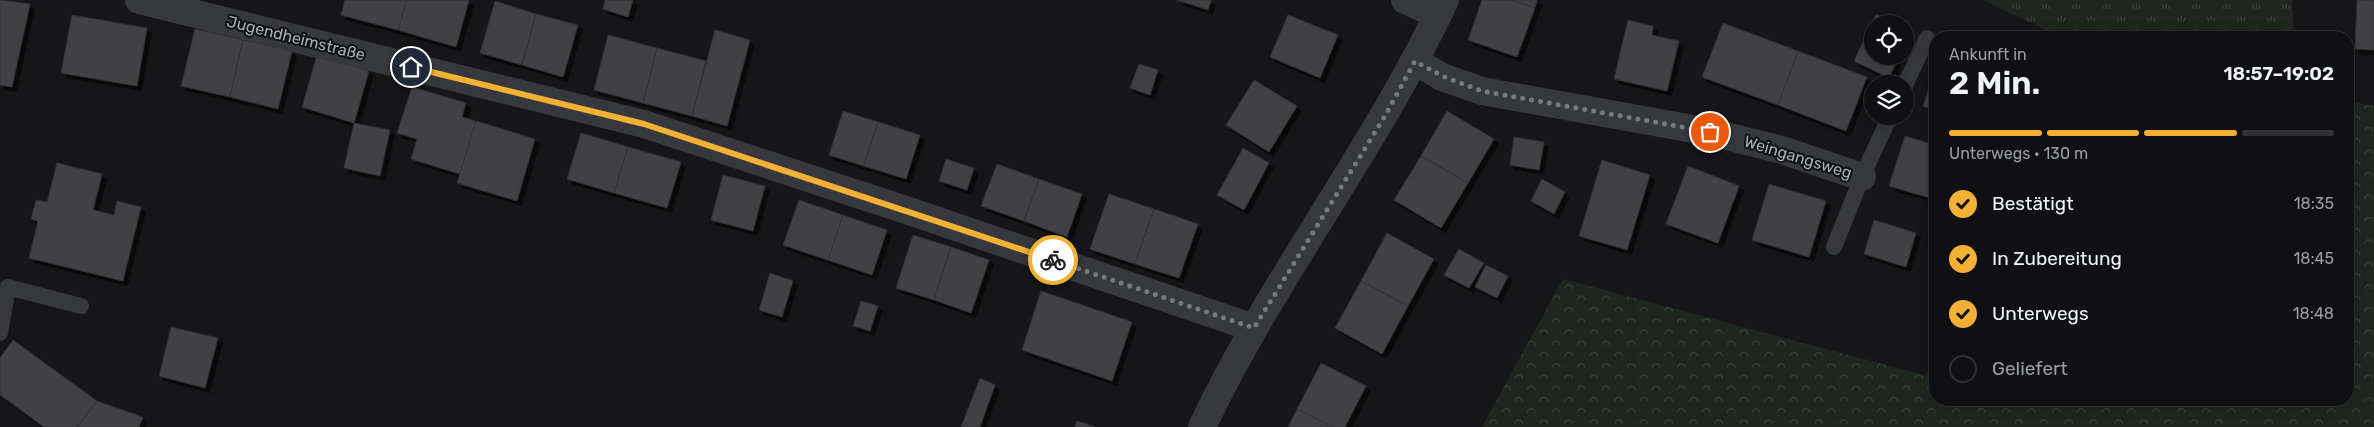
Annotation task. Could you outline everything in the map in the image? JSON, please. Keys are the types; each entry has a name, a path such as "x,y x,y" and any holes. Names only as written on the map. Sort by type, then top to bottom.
{"street":[{"name":"Jugendheimstraße","path":"139,0 644,124 906,210 1254,328"},
{"path":"1202,427 1254,328 1385,116 1442,8 1405,0"},
{"name":"Weingangsweg","path":"1415,61 1442,76 1482,91 1710,132 1782,150 1862,177"}],"lane":[{"path":"1910,75 1927,38"},
{"name":"Weingangsweg","path":"1834,247 1862,177 1886,125"},
{"path":"0,333 8,287 81,306"}],"green space":[{"path":"1983,0 2292,0 2294,31 2048,31"},
{"path":"2354,102 2374,106 2374,427 1482,427 1563,279 1924,375 1929,369 1929,406 2354,406"}],"building":[{"path":"0,0 30,4 12,87 0,85"},
{"path":"345,0 407,0 398,30 341,15"},
{"path":"407,0 469,0 456,47 398,30"},
{"path":"605,0 633,0 628,17 603,9"},
{"path":"1177,0 1211,0 1208,10"},
{"path":"1482,0 1511,0 1535,8 1517,57 1468,40"},
{"path":"1511,0 1537,0 1535,8"},
{"path":"2357,0 2374,0 2374,50 2355,49"},
{"path":"495,1 536,14 522,65 480,53"},
{"path":"536,14 578,25 563,77 522,65"},
{"path":"72,15 147,28 137,86 61,73"},
{"path":"1288,15 1338,35 1320,78 1270,57"},
{"path":"1628,20 1653,26 1652,35 1679,41 1667,91 1614,79"},
{"path":"1723,23 1798,51 1778,105 1702,77"},
{"path":"195,29 243,40 230,97 181,86"},
{"path":"715,30 750,40 727,126 692,116"},
{"path":"608,35 657,48 643,103 594,90"},
{"path":"243,40 292,51 278,109 230,97"},
{"path":"1864,40 1864,65 1895,65 1890,75 1883,75 1854,61"},
{"path":"657,48 706,61 692,116 643,103"},
{"path":"1798,51 1864,76 1864,85 1846,131 1778,105"},
{"path":"317,55 369,71 354,123 302,107"},
{"path":"1139,64 1158,70 1150,95 1130,88"},
{"path":"1254,80 1297,106 1269,152 1226,125"},
{"path":"412,87 466,103 462,117 476,121 460,174 411,159 417,139 397,133"},
{"path":"1929,88 1929,108 1923,106"},
{"path":"843,111 878,122 864,166 829,155"},
{"path":"1447,111 1494,139 1468,183 1421,156"},
{"path":"476,121 535,139 517,201 457,183"},
{"path":"878,122 920,135 906,179 864,166"},
{"path":"354,123 390,130 380,176 344,168"},
{"path":"581,133 628,147 614,193 567,179"},
{"path":"1905,136 1929,143 1929,198 1889,186"},
{"path":"1514,137 1544,142 1539,170 1510,165"},
{"path":"628,147 681,162 667,208 614,193"},
{"path":"1243,148 1269,163 1244,210 1217,195"},
{"path":"1421,156 1468,183 1441,228 1394,200"},
{"path":"946,159 974,168 967,190 939,181"},
{"path":"1602,160 1650,175 1627,250 1579,236"},
{"path":"57,163 102,174 93,210 114,215 117,201 141,207 123,281 29,258 38,221 31,219 36,200 47,202"},
{"path":"997,164 1039,179 1024,221 981,206"},
{"path":"1688,166 1739,186 1718,243 1666,224"},
{"path":"723,175 765,186 753,231 711,220"},
{"path":"1039,179 1082,194 1067,237 1024,221"},
{"path":"1542,179 1565,192 1554,214 1531,201"},
{"path":"1769,184 1826,201 1809,257 1752,240"},
{"path":"1109,194 1154,209 1135,264 1090,249"},
{"path":"799,200 843,215 828,260 783,245"},
{"path":"1154,209 1198,224 1179,278 1135,264"},
{"path":"843,215 887,230 872,275 828,260"},
{"path":"1874,220 1916,233 1906,267 1864,254"},
{"path":"1387,233 1434,259 1408,306 1361,281"},
{"path":"913,235 951,247 934,300 896,288"},
{"path":"951,247 989,260 971,313 934,300"},
{"path":"1459,249 1484,263 1469,288 1444,275"},
{"path":"1486,265 1508,276 1497,298 1475,287"},
{"path":"770,273 793,281 782,317 759,310"},
{"path":"1361,281 1408,306 1382,354 1335,328"},
{"path":"1041,291 1132,322 1112,381 1022,350"},
{"path":"861,301 878,306 870,331 853,326"},
{"path":"171,327 218,338 205,388 159,376"},
{"path":"13,340 97,401 77,427 44,427 0,395 0,358"},
{"path":"1321,363 1366,386 1345,427 1333,427 1297,409"},
{"path":"980,378 995,385 980,427 961,427"},
{"path":"97,401 143,417 139,427 77,427"},
{"path":"1297,409 1333,427 1288,427"},
{"path":"1077,421 1095,427 1075,427"}],"way so far":[{"path":"1053,260 1254,328 1385,116 1415,61 1442,76 1482,91 1710,132"}],"route":[{"path":"411,67 644,124 1053,260"}]}
